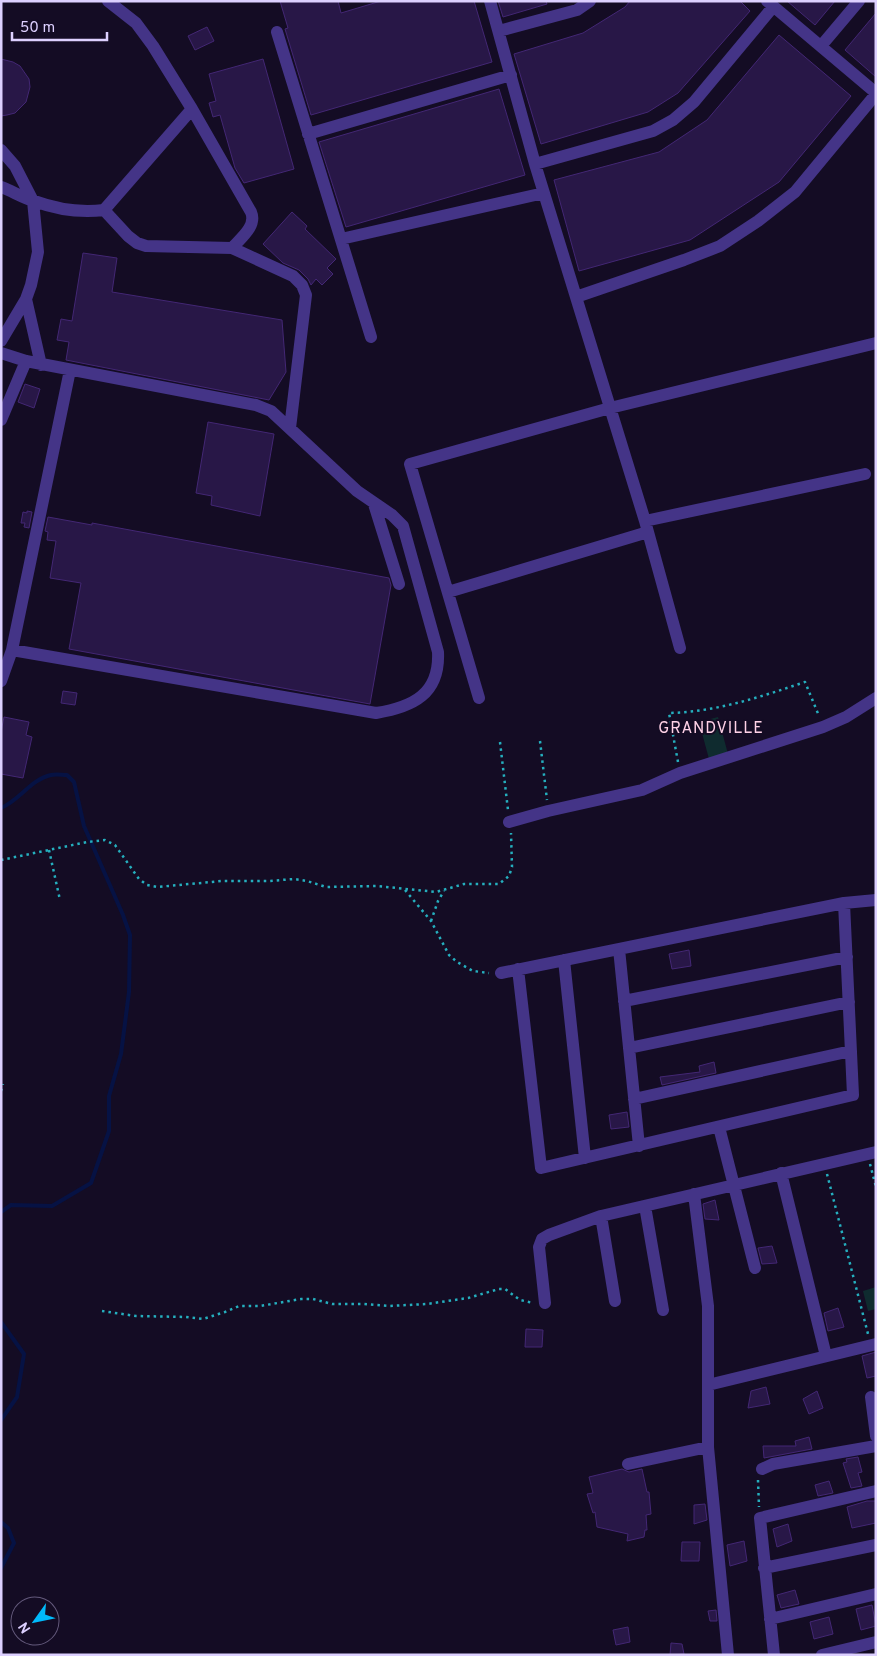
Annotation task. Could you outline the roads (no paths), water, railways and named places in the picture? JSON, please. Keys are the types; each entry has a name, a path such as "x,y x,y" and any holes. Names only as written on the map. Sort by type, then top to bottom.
{"street":[{"path":"108,1 136,23 152,46 192,109 253,218 252,224 232,248"},
{"path":"490,1 535,164 647,526 680,648"},
{"path":"499,31 577,10 590,1"},
{"path":"821,46 859,1"},
{"path":"535,164 652,131 673,120 694,102 770,4 876,93 794,192 758,221 720,246 576,298"},
{"path":"277,32 371,337"},
{"path":"308,134 511,76"},
{"path":"1,187 33,201 65,209 90,212 104,210 192,109"},
{"path":"1,150 15,166 33,201 38,252 26,299 1,341"},
{"path":"341,240 544,193"},
{"path":"104,210 137,243 146,246 232,248 293,276 302,285 306,295 290,428"},
{"path":"26,299 41,365"},
{"path":"479,698 410,464 610,408 876,343"},
{"path":"1,353 41,365 256,405 271,411 357,492 392,514 403,526 438,652 439,666 436,678 413,703 397,709 376,712 12,650"},
{"path":"1,420 26,361"},
{"path":"1,681 12,650 70,370"},
{"path":"448,592 647,526 865,474"},
{"path":"374,504 399,584"},
{"path":"509,822 548,811 642,790 680,774 823,727 846,717 876,698"},
{"path":"501,973 844,903 876,900"},
{"path":"518,970 541,1168 853,1095 844,903"},
{"path":"619,949 639,1146"},
{"path":"624,1001 847,958"},
{"path":"564,960 584,1158"},
{"path":"629,1048 849,1002"},
{"path":"634,1100 851,1052"},
{"path":"720,1127 755,1268"},
{"path":"545,1304 539,1247 542,1239 549,1235 601,1216 872,1152"},
{"path":"780,1174 826,1356"},
{"path":"694,1194 708,1306 708,1447 728,1655"},
{"path":"645,1206 663,1310"},
{"path":"601,1216 616,1301"},
{"path":"708,1385 874,1344"},
{"path":"871,1396 876,1436"},
{"path":"762,1469 773,1464 876,1446"},
{"path":"628,1464 708,1447"},
{"path":"774,1655 760,1518 876,1491"},
{"path":"764,1568 876,1545"},
{"path":"770,1620 876,1594"},
{"path":"822,1655 876,1642"}],"waterway":[{"path":"1,808 44,777 67,775 74,782 84,826 130,935 129,992 121,1054 109,1096 109,1131 91,1183 52,1206 11,1205 1,1212"},
{"path":"1,1322 24,1354 17,1397 1,1420"},
{"path":"1,1522 8,1528 14,1543 1,1568"}],"district":[{"name":"GRANDVILLE","path":"711,729"}]}
